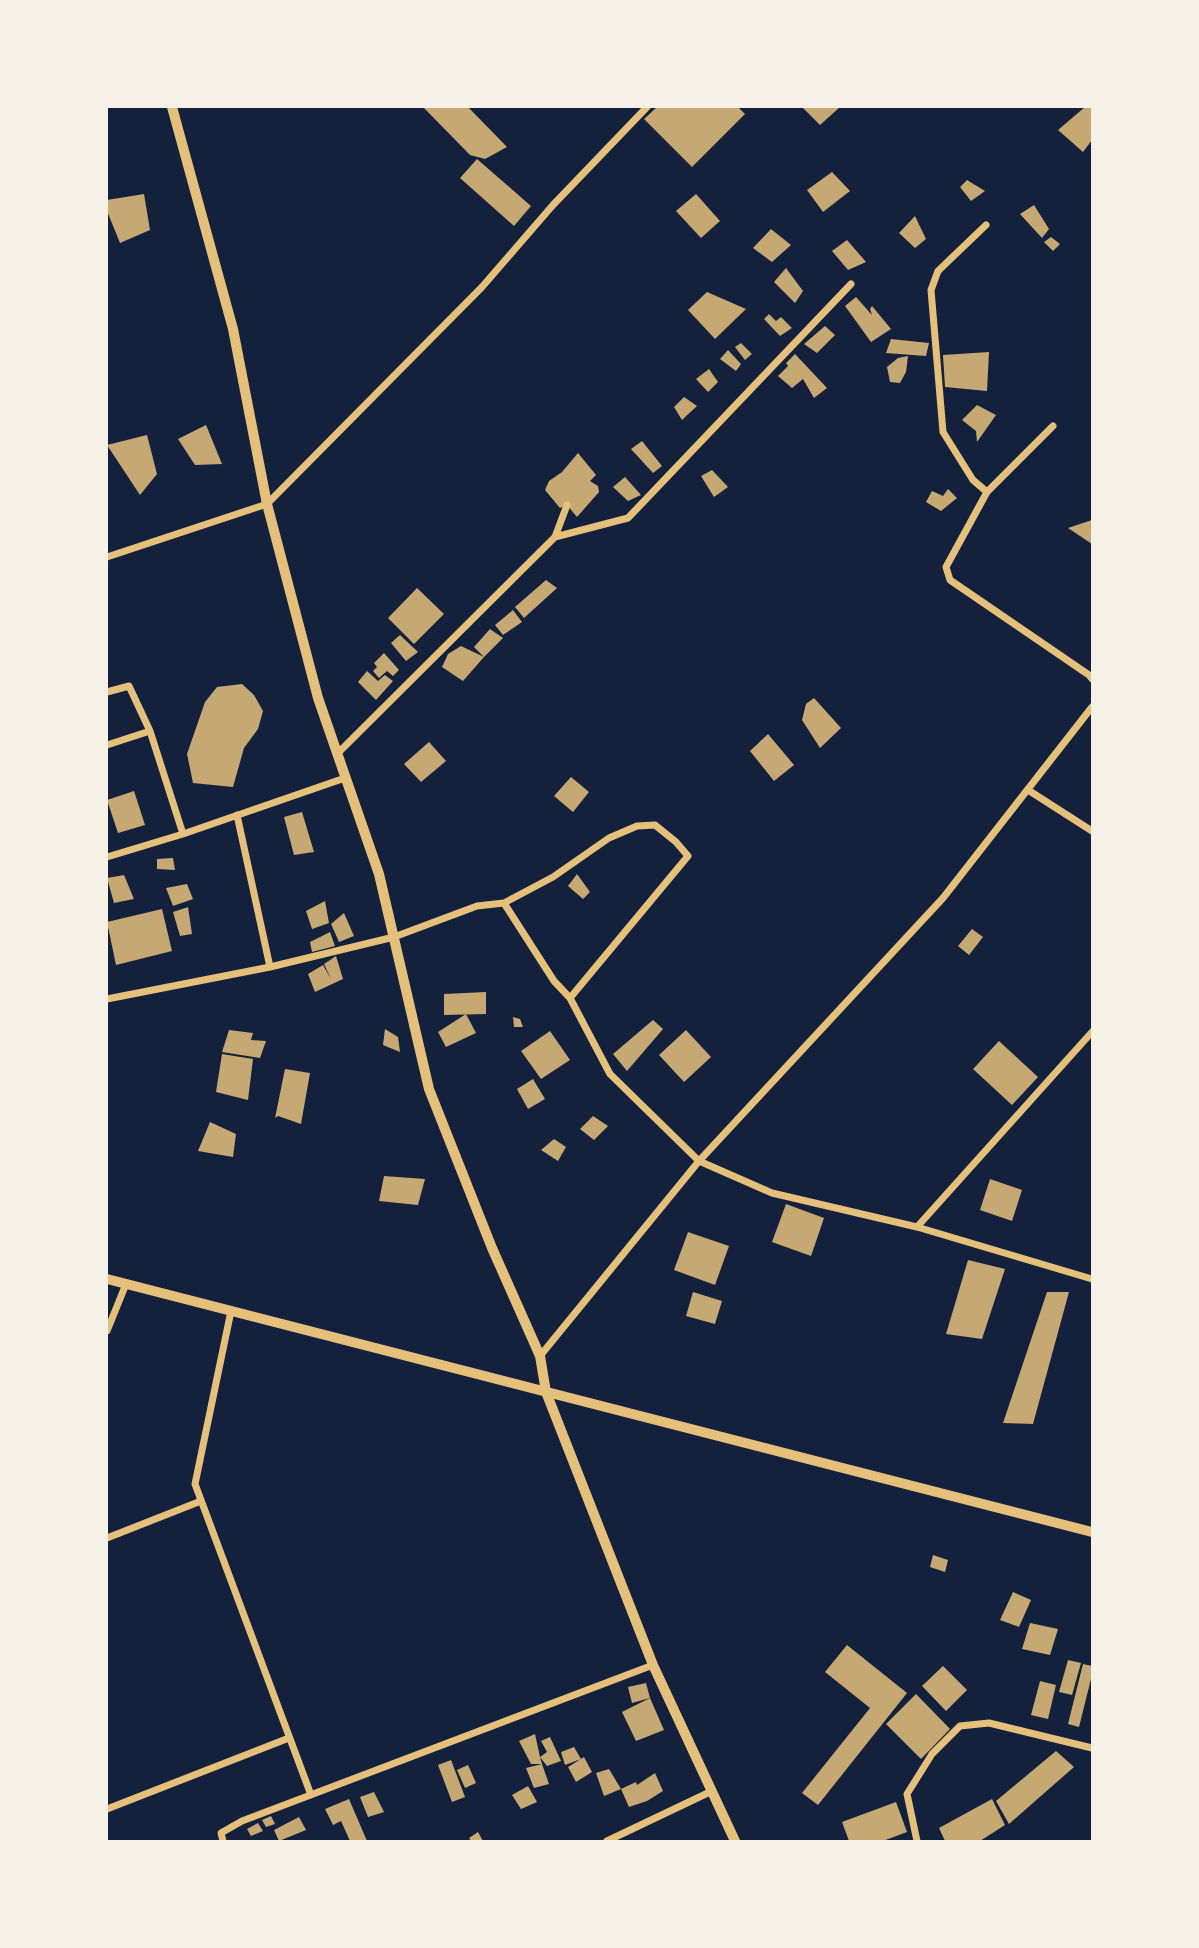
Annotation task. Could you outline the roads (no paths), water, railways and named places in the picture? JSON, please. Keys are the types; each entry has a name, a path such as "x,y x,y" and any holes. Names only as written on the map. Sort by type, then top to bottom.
{"street":[{"path":"172,107 233,329 267,504 318,698 379,874 429,1089 492,1248 540,1356 545,1392 653,1665 734,1841"},
{"path":"107,556 267,504 482,287 553,205 647,107"},
{"path":"986,225 938,271 931,290 943,432 973,480 987,492"},
{"path":"555,537 628,518 851,284"},
{"path":"1053,426 987,492 946,567 950,580 1092,679"},
{"path":"337,754 555,537 567,505"},
{"path":"107,692 129,686 150,731 183,834"},
{"path":"540,1356 699,1161 943,898 1092,707"},
{"path":"107,744 150,731"},
{"path":"107,857 183,834 345,778"},
{"path":"1028,790 1092,831"},
{"path":"237,815 270,967"},
{"path":"107,999 270,967 394,937 477,906 503,903 553,877 609,838 637,826 655,825 688,856 570,998"},
{"path":"503,903 554,981 570,998 610,1074 699,1161 772,1193 917,1227 1092,1279"},
{"path":"917,1227 1092,1032"},
{"path":"107,1279 1092,1532"},
{"path":"107,1331 126,1284"},
{"path":"231,1311 195,1484 310,1795"},
{"path":"107,1537 201,1501"},
{"path":"223,1841 221,1833 242,1821 653,1665"},
{"path":"918,1841 907,1794 932,1754 960,1726 989,1723 1092,1748"},
{"path":"107,1809 289,1738"},
{"path":"607,1841 712,1791"}]}
